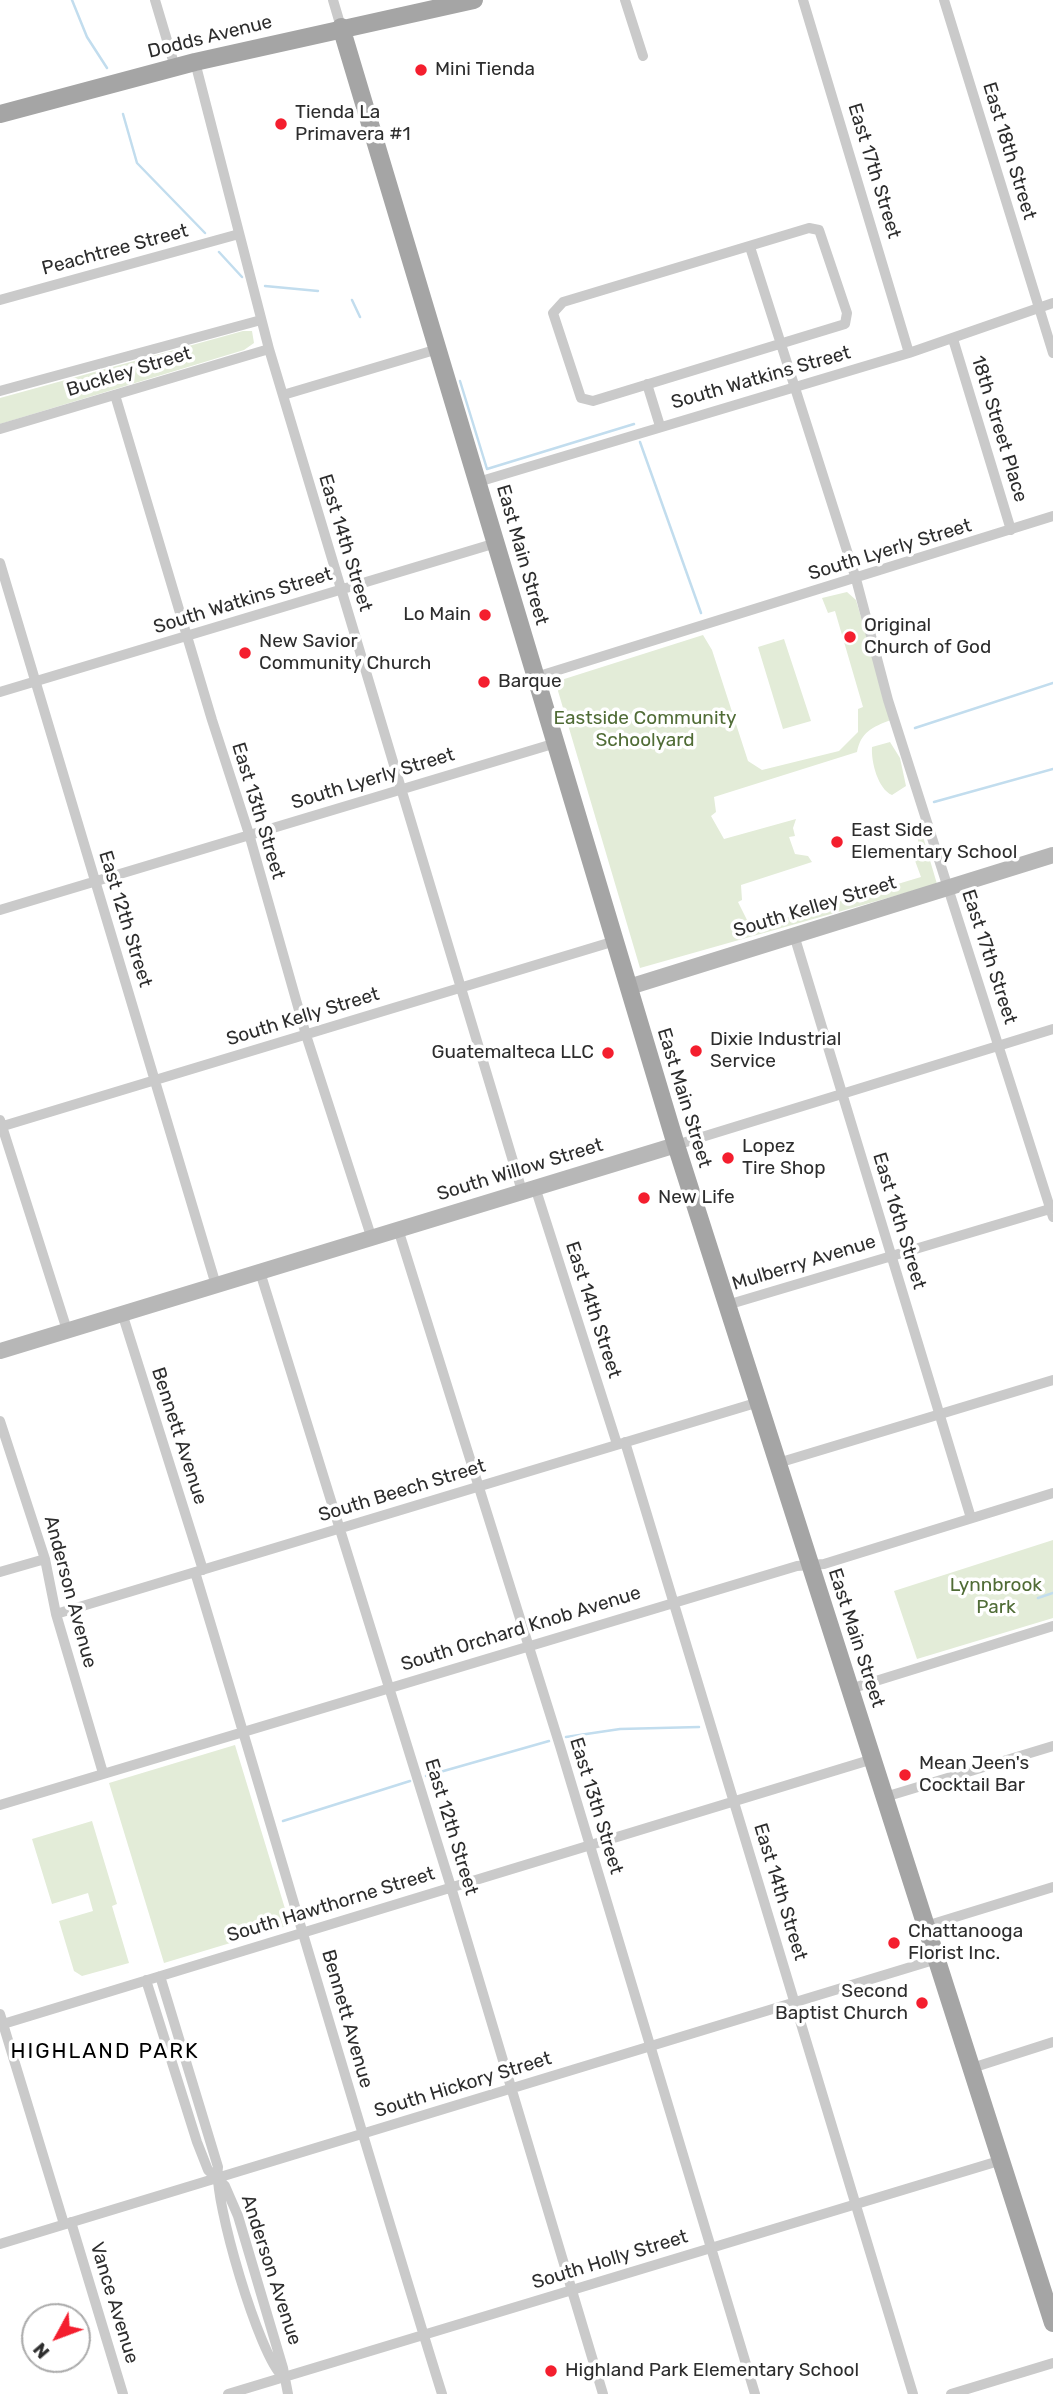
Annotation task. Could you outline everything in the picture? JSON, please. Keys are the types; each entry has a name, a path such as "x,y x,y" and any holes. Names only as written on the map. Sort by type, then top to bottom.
{"main road":[{"name":"Dodds Avenue","path":"0,114 195,61 474,0"},
{"name":"East Main Street","path":"341,27 676,1145 1002,2160 1046,2277 1053,2323"},
{"name":"South Kelley Street","path":"629,987 1053,855"},
{"name":"South Willow Street","path":"0,1351 676,1145"}],"street":[{"path":"155,0 175,67"},
{"name":"East Main Street","path":"333,0 341,27"},
{"path":"625,0 643,56"},
{"name":"East 17th Street","path":"803,0 909,352"},
{"name":"East 18th Street","path":"944,0 1053,353"},
{"name":"East 14th Street","path":"195,61 282,395 460,988 528,1189 621,1443 674,1602 858,2204 913,2394"},
{"path":"809,228 819,230 847,313 845,324 781,341 593,401 581,398 553,313 563,302 750,247 809,228"},
{"name":"Peachtree Street","path":"0,300 239,234"},
{"name":"East 17th Street","path":"750,247 856,579 888,700 1052,1211"},
{"name":"South Watkins Street","path":"478,482 953,339 1053,303"},
{"name":"Buckley Street","path":"0,391 261,320"},
{"name":"18th Street Place","path":"953,339 1011,530"},
{"name":"Buckley Street","path":"0,429 269,349"},
{"path":"282,395 438,349"},
{"path":"647,384 660,426"},
{"name":"East 13th Street","path":"116,395 249,834 306,1035 371,1236"},
{"name":"South Lyerly Street","path":"536,677 1053,516"},
{"name":"South Watkins Street","path":"0,692 496,543"},
{"name":"East 12th Street","path":"0,563 216,1285"},
{"name":"South Lyerly Street","path":"0,910 556,743"},
{"name":"East 16th Street","path":"794,935 971,1518"},
{"name":"South Kelly Street","path":"1,1124 615,941"},
{"name":"South Willow Street","path":"676,1145 1053,1029"},
{"path":"1,1124 67,1330"},
{"name":"Mulberry Avenue","path":"727,1305 891,1255 1052,1211"},
{"name":"East 13th Street","path":"398,1229 480,1486 755,2394"},
{"name":"East 12th Street","path":"260,1272 452,1887 603,2394"},
{"name":"Bennett Avenue","path":"122,1313 361,2134 442,2394"},
{"path":"778,1463 1053,1380"},
{"name":"South Beech Street","path":"56,1614 759,1402"},
{"name":"Anderson Avenue","path":"0,1422 45,1559 56,1614 103,1773"},
{"name":"South Orchard Knob Avenue","path":"0,1805 528,1645 797,1566 824,1564 1053,1493"},
{"path":"0,1572 45,1559"},
{"path":"850,1689 1053,1626"},
{"path":"885,1797 1053,1746"},
{"name":"South Hawthorne Street","path":"1,2021 160,1976 873,1759"},
{"path":"926,1926 1053,1887"},
{"name":"South Hickory Street","path":"0,2244 937,1959"},
{"name":"Anderson Avenue","path":"160,1976 218,2166 216,2178"},
{"name":"Anderson Avenue","path":"146,1980 208,2171 225,2186 238,2216 284,2368 283,2378 288,2394"},
{"name":"Vance Avenue","path":"1,2021 123,2394"},
{"path":"972,2067 1053,2042"},
{"name":"South Holly Street","path":"229,2394 1002,2160"},
{"path":"951,2394 1053,2363"}],"green space":[{"path":"243,331 252,331 254,343 244,350 0,424 0,398"},
{"name":"Eastside Community Schoolyard","path":"847,592 856,600 891,720 868,731 857,752 714,797 716,812 711,816 724,839 796,819 793,828 795,836 789,837 795,854 808,856 812,862 741,885 742,900 738,902 751,928 921,877 910,847 919,845 915,825 919,823 937,884 640,968 558,691 558,681 703,635 712,650 748,761 762,770 839,751 858,732 858,709 863,707 835,611 828,613 822,598"},
{"path":"784,639 811,721 783,729 758,647"},
{"path":"890,742 900,758 906,786 892,795 879,781 872,753 872,747"},
{"name":"Lynnbrook Park","path":"1053,1540 1053,1618 917,1659 894,1591"},
{"path":"235,1745 290,1925 164,1963 109,1783"},
{"path":"92,1821 117,1904 112,1906 129,1963 82,1976 74,1971 59,1921 93,1911 88,1893 52,1904 32,1839"}],"waterway":[{"path":"72,0 87,37 107,68"},
{"path":"123,114 137,163 205,233"},
{"path":"219,252 242,277"},
{"path":"265,286 318,291"},
{"path":"352,300 360,317"},
{"path":"460,381 487,469 634,424"},
{"path":"640,442 701,613"},
{"path":"915,728 1053,683"},
{"path":"934,802 1053,769"},
{"path":"1038,1598 1053,1593"},
{"path":"566,1737 620,1729 699,1727"},
{"path":"426,1776 549,1741"},
{"path":"283,1821 410,1781"}],"place":[{"name":"Mini Tienda","path":"421,70"},
{"name":"Tienda La Primavera #1","path":"281,124"},
{"name":"Lo Main","path":"485,615"},
{"name":"Original Church of God","path":"850,637"},
{"name":"New Savior Community Church","path":"245,653"},
{"name":"Barque","path":"484,682"},
{"name":"East Side Elementary School","path":"837,842"},
{"name":"Dixie Industrial Service","path":"696,1051"},
{"name":"Guatemalteca LLC","path":"608,1053"},
{"name":"Lopez Tire Shop","path":"728,1158"},
{"name":"New Life","path":"644,1198"},
{"name":"Mean Jeen's Cocktail Bar","path":"905,1775"},
{"name":"Chattanooga Florist Inc.","path":"894,1943"},
{"name":"Second Baptist Church","path":"922,2003"},
{"name":"Highland Park Elementary School","path":"551,2371"}],"district":[{"name":"HIGHLAND PARK","path":"105,2052"}]}
